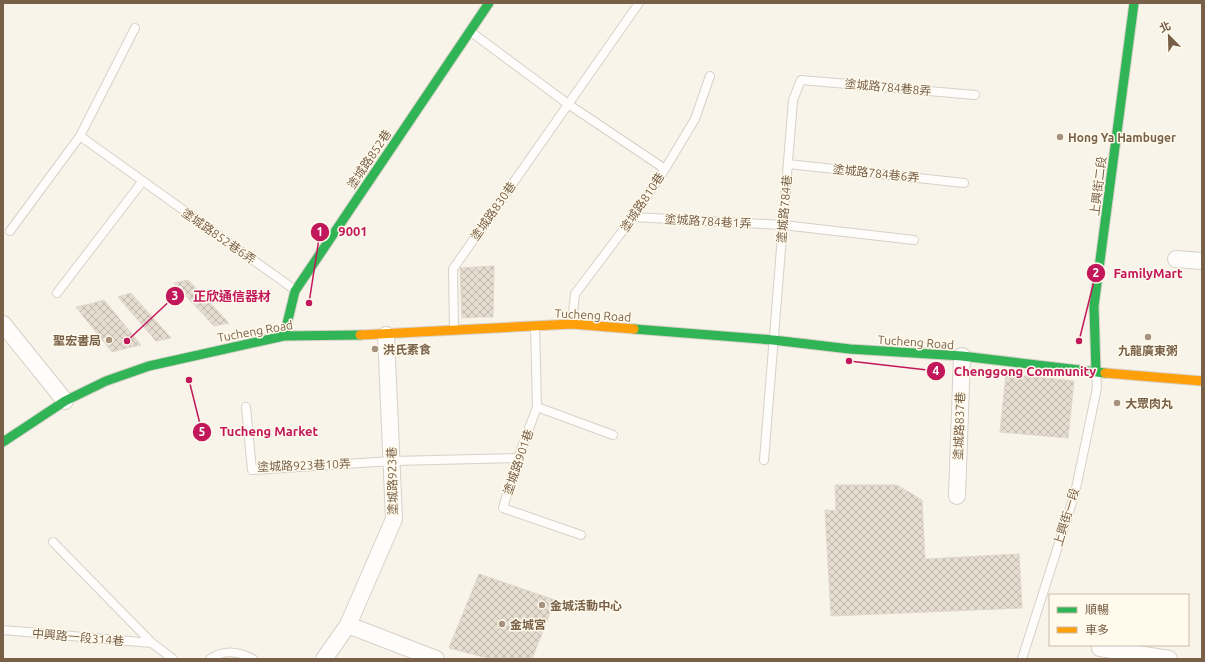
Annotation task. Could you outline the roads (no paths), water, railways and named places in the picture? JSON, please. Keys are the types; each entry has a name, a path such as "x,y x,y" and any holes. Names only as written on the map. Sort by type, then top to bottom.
{"street":[{"name":"塗城路852巷","path":"284,336 295,291 489,3"},
{"name":"上興街二段","path":"1096,372 1094,306 1134,3"},
{"path":"1176,259 1202,261"},
{"path":"3,324 65,401"},
{"name":"Tucheng Road","path":"5,438 65,401 106,381 149,366 284,336 386,335 572,324 773,340 850,350 962,356 1096,372 1202,381"},
{"name":"塗城路923巷","path":"324,659 348,624 394,519 386,335"},
{"name":"塗城路837巷","path":"957,496 962,356"},
{"path":"348,624 436,659"},
{"path":"1100,648 1169,659"}],"lane":[{"name":"塗城路830巷","path":"454,330 453,269 639,3"},
{"path":"10,231 80,136 135,28"},
{"path":"470,31 568,104 665,169"},
{"name":"塗城路810巷","path":"572,324 575,294 633,217 665,169 695,120 710,76"},
{"name":"塗城路784巷8弄","path":"801,80 975,95"},
{"name":"塗城路784巷","path":"764,460 793,100 801,80"},
{"name":"塗城路852巷6弄","path":"80,136 295,291"},
{"name":"塗城路784巷6弄","path":"788,164 964,183"},
{"path":"57,293 142,182"},
{"name":"塗城路784巷1弄","path":"633,217 783,224 914,240"},
{"name":"塗城路901巷","path":"535,326 537,407 518,458 503,508 581,535"},
{"name":"上興街一段","path":"1022,659 1075,493 1097,388 1096,372"},
{"name":"塗城路923巷10弄","path":"246,407 252,470 392,461"},
{"path":"537,407 613,435"},
{"path":"392,461 518,458"},
{"name":"中興路一段314巷","path":"53,542 152,643 173,659"},
{"name":"中興路一段314巷","path":"3,630 152,643"},
{"path":"210,659 227,651 242,653 253,659"}],"place":[{"name":"Hong Ya Hambuger","path":"1060,137"},
{"name":"9001","path":"309,303"},
{"name":"九龍廣東粥","path":"1148,337"},
{"name":"聖宏書局","path":"109,340"},
{"name":"正欣通信器材","path":"127,341"},
{"name":"FamilyMart","path":"1079,341"},
{"name":"洪氏素食","path":"375,349"},
{"name":"Chenggong Community","path":"849,361"},
{"name":"Tucheng Market","path":"189,380"},
{"name":"大眾肉丸","path":"1117,403"},
{"name":"金城活動中心","path":"542,605"},
{"name":"金城宮","path":"502,624"}]}
